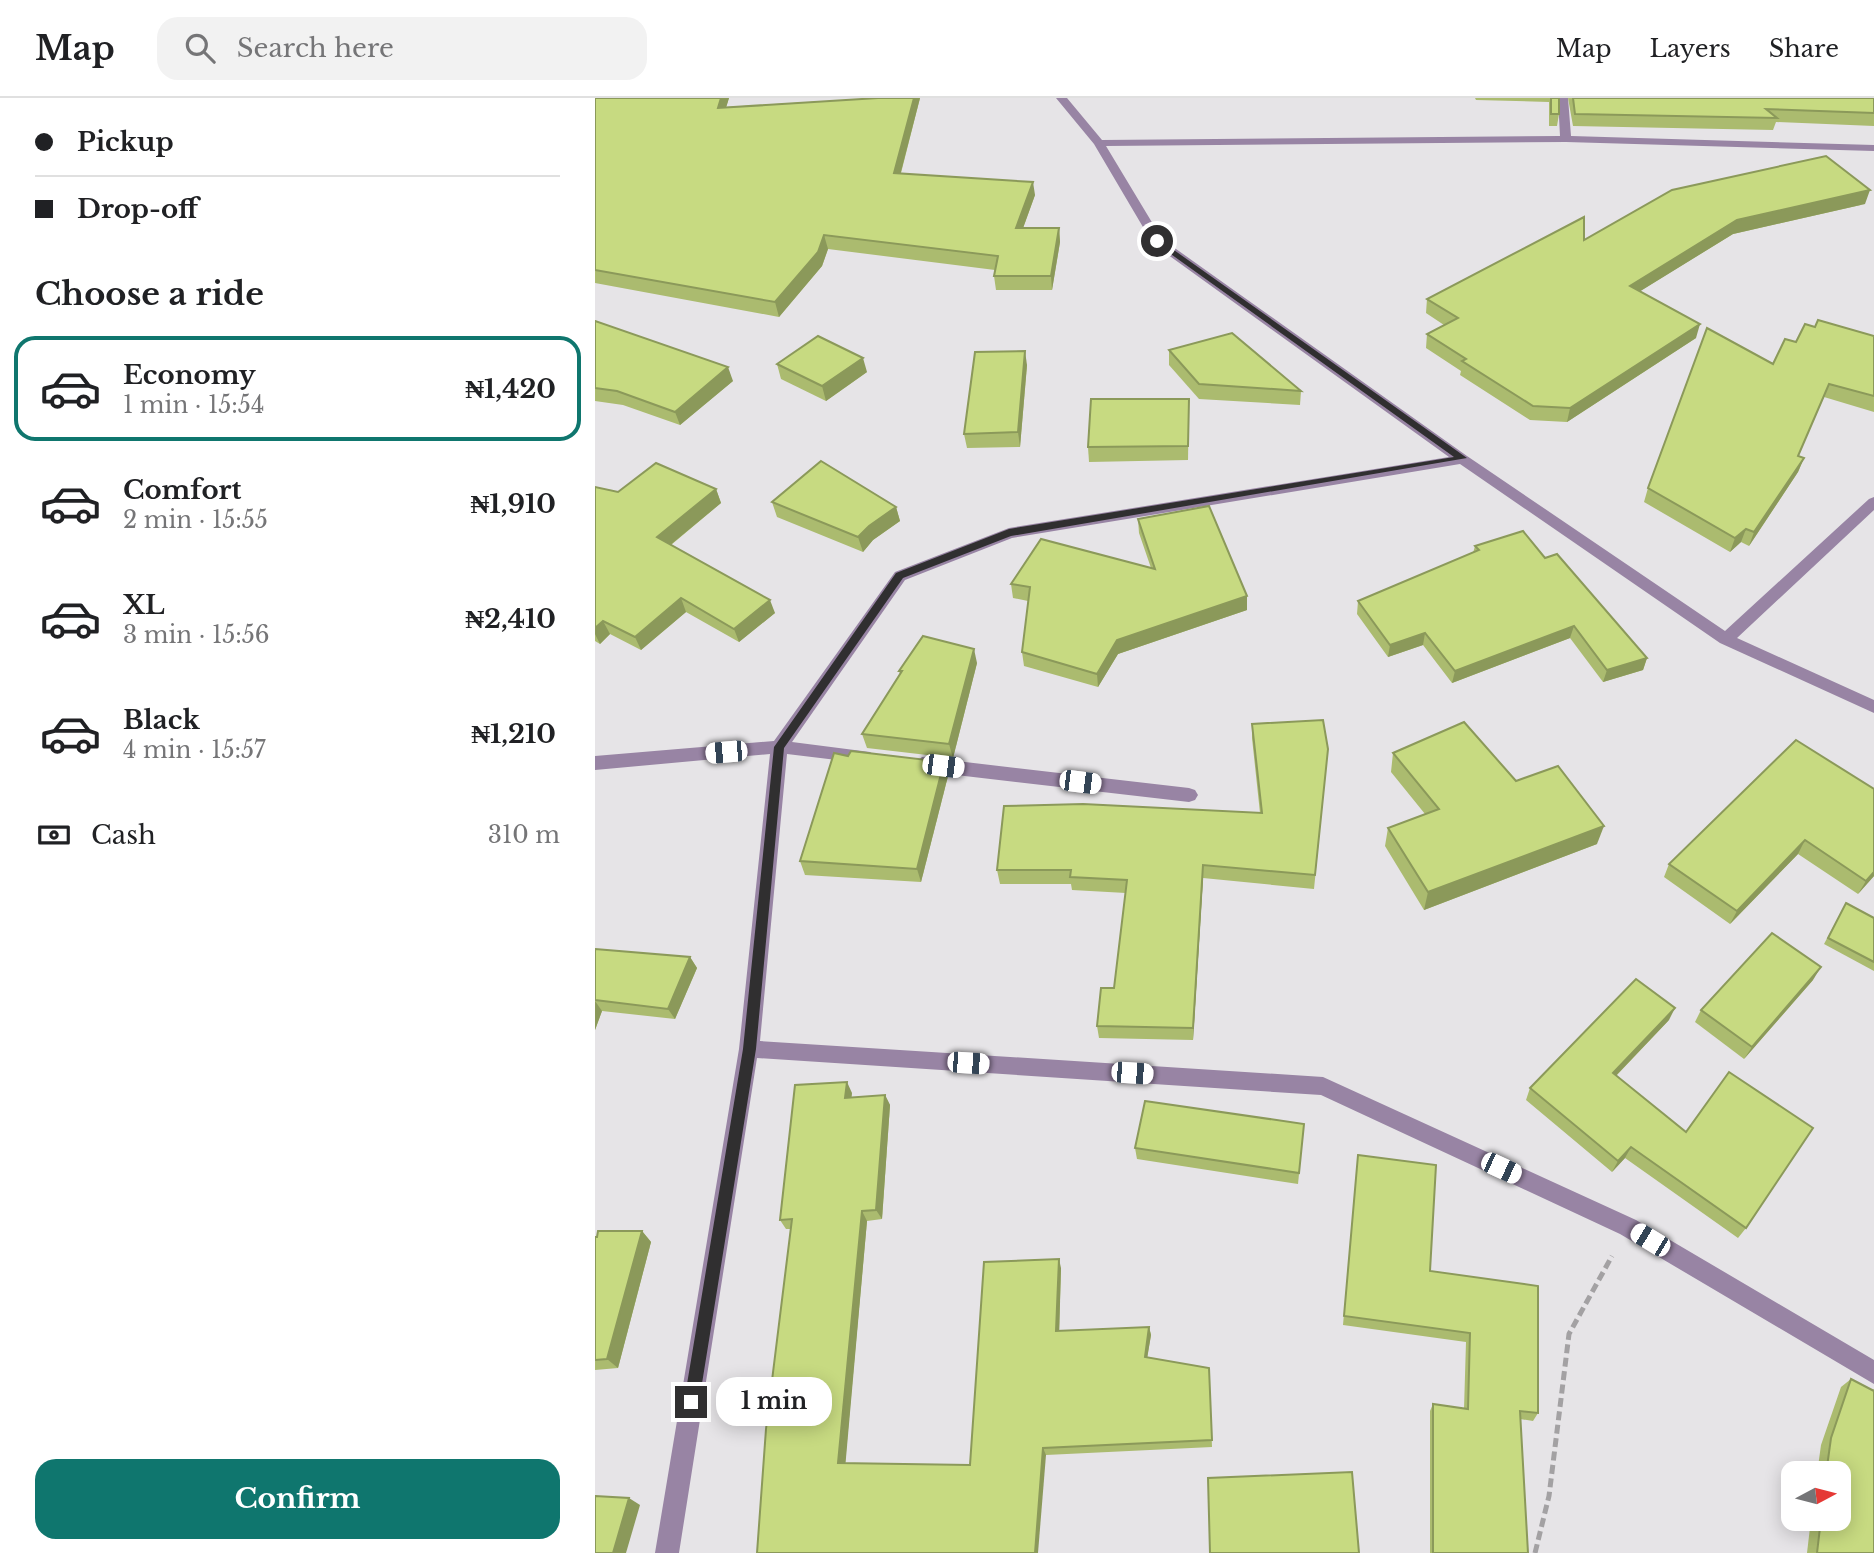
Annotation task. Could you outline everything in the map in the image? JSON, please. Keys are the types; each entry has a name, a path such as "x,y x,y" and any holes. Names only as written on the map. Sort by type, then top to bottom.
{"street":[{"path":"1061,98 1100,143 1157,241 1462,458 1726,639 1874,707"},
{"path":"1563,98 1566,139"},
{"path":"1100,143 1566,139 1874,148"},
{"path":"667,1553 749,1049 779,747 900,576 1009,533 1462,458"},
{"path":"1726,639 1874,502"},
{"path":"595,762 779,747 1189,794"},
{"path":"749,1049 1323,1086 1628,1227 1874,1373"}],"path":[{"path":"1535,1553 1549,1496 1569,1334 1628,1227"}],"building":[{"path":"595,98 721,98 718,108 914,98 894,173 1033,182 1016,228 1059,228 1051,276 994,276 998,256 824,235 818,252 775,302 595,270"},
{"path":"1551,98 1559,98 1559,114 1551,114"},
{"path":"1573,98 1874,98 1874,113 1766,109 1777,118 1575,114"},
{"path":"1826,156 1870,190 1737,220 1630,286 1700,324 1570,408 1533,406 1462,361 1466,359 1427,334 1458,318 1427,299 1584,217 1584,240 1672,190"},
{"path":"1818,320 1874,336 1874,396 1829,384 1798,456 1804,458 1754,532 1746,529 1735,538 1648,488 1707,328 1773,364 1785,339 1796,342 1805,324 1815,327"},
{"path":"595,321 728,367 675,412 617,391 595,388"},
{"path":"1232,333 1301,391 1199,384 1169,350"},
{"path":"818,336 863,358 822,386 777,364"},
{"path":"1025,351 1018,432 964,434 975,352"},
{"path":"1091,399 1189,399 1188,446 1088,447"},
{"path":"821,461 896,507 858,537 772,502"},
{"path":"656,463 716,489 657,537 770,600 734,629 681,598 635,637 603,621 595,628 595,487 618,492"},
{"path":"1209,506 1247,596 1117,640 1097,674 1022,652 1030,587 1011,584 1041,539 1155,569 1138,519"},
{"path":"1523,531 1545,558 1557,554 1647,658 1607,670 1574,626 1455,671 1425,633 1390,645 1358,601 1479,550 1475,546"},
{"path":"923,636 974,649 949,744 862,734 902,671 899,671"},
{"path":"1323,720 1328,749 1315,875 1203,865 1193,1028 1097,1026 1101,988 1114,988 1127,880 1070,877 1071,870 997,870 1004,806 1083,804 1262,813 1252,724"},
{"path":"1464,722 1516,781 1558,766 1604,826 1428,892 1388,828 1439,809 1393,753"},
{"path":"1796,740 1874,789 1874,872 1866,881 1805,840 1737,911 1669,864"},
{"path":"851,751 944,762 917,869 800,861 834,753 848,756"},
{"path":"1846,903 1874,918 1874,962 1828,938"},
{"path":"1772,933 1821,967 1752,1047 1701,1010"},
{"path":"595,949 690,957 668,1009 595,1000"},
{"path":"1636,979 1675,1008 1613,1073 1686,1132 1729,1072 1813,1128 1746,1228 1631,1147 1618,1161 1530,1088"},
{"path":"847,1082 845,1098 885,1095 876,1210 862,1211 838,1463 970,1465 984,1262 1059,1259 1056,1331 1149,1327 1145,1357 1209,1368 1212,1440 1043,1448 1035,1553 757,1553 766,1429 792,1219 780,1220 795,1085"},
{"path":"1145,1101 1304,1124 1299,1173 1135,1148"},
{"path":"1358,1155 1436,1165 1430,1271 1538,1286 1538,1413 1520,1411 1528,1553 1433,1553 1433,1404 1468,1409 1470,1333 1344,1316"},
{"path":"598,1231 642,1231 607,1359 595,1360 595,1237"},
{"path":"1851,1379 1874,1391 1874,1553 1817,1553 1820,1531 1851,1531 1851,1461 1828,1461 1831,1438"},
{"path":"1352,1472 1359,1553 1210,1553 1208,1478"},
{"path":"595,1496 629,1498 613,1553 595,1553"}],"route":[{"path":"691,1402 749,1049 779,747 900,576 1009,533 1462,458 1157,241"}]}
